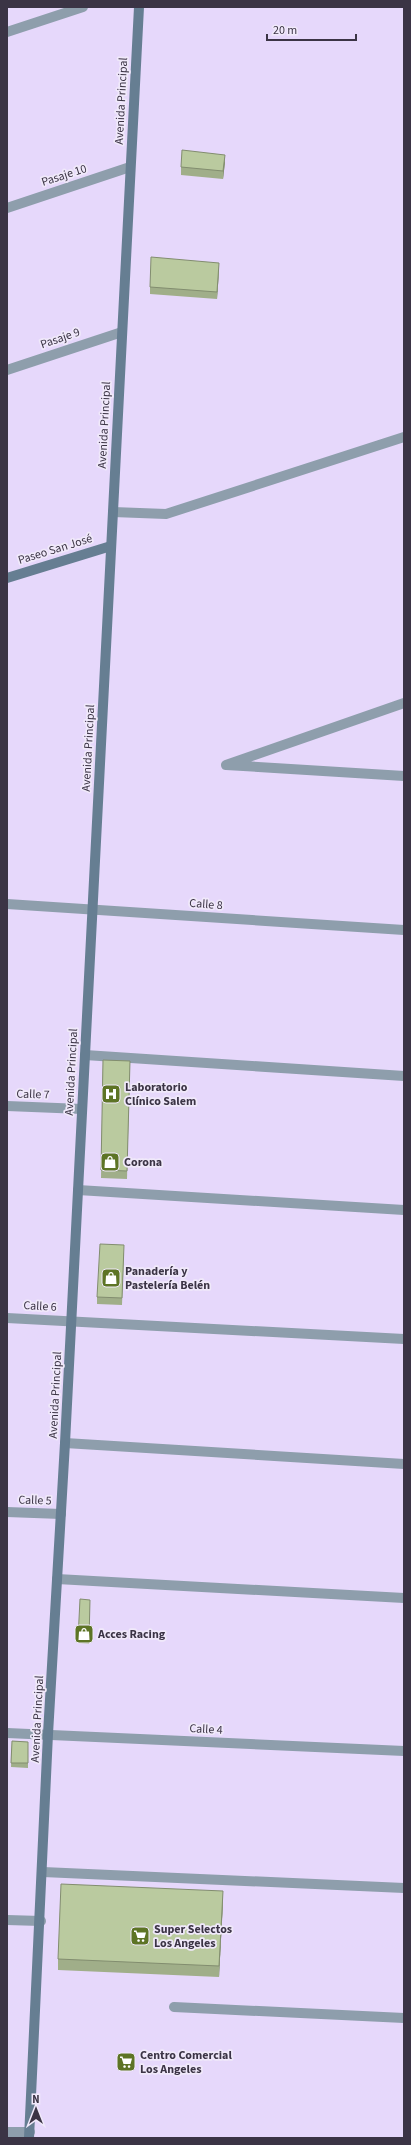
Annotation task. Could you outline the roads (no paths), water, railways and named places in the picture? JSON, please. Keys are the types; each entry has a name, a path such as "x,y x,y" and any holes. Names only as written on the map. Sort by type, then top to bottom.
{"street":[{"path":"7,32 83,7"},
{"name":"Avenida Principal","path":"30,2135 41,1921 48,1734 58,1579 93,910 138,7"},
{"name":"Pasaje 10","path":"7,208 130,167"},
{"name":"Pasaje 9","path":"7,370 122,332"},
{"path":"113,512 166,514 404,437"},
{"name":"Paseo San José","path":"7,578 111,546"},
{"path":"404,703 226,766 404,776"},
{"name":"Calle 8","path":"7,904 404,930"},
{"path":"85,1055 404,1076"},
{"name":"Calle 7","path":"7,1106 82,1109"},
{"path":"78,1190 404,1210"},
{"name":"Calle 6","path":"7,1318 404,1339"},
{"path":"65,1443 404,1464"},
{"name":"Calle 5","path":"7,1512 61,1514"},
{"path":"58,1579 404,1598"},
{"name":"Calle 4","path":"7,1732 404,1751"},
{"path":"43,1872 404,1888"},
{"path":"7,1920 41,1921"},
{"path":"174,2007 404,2018"},
{"path":"7,2132 30,2135"}],"place":[{"name":"Laboratorio Clínico Salem","path":"111,1094"},
{"name":"Corona","path":"110,1162"},
{"name":"Panadería y Pastelería Belén","path":"111,1278"},
{"name":"Acces Racing","path":"84,1634"},
{"name":"Super Selectos Los Angeles","path":"140,1936"},
{"name":"Centro Comercial Los Angeles","path":"126,2062"}]}
